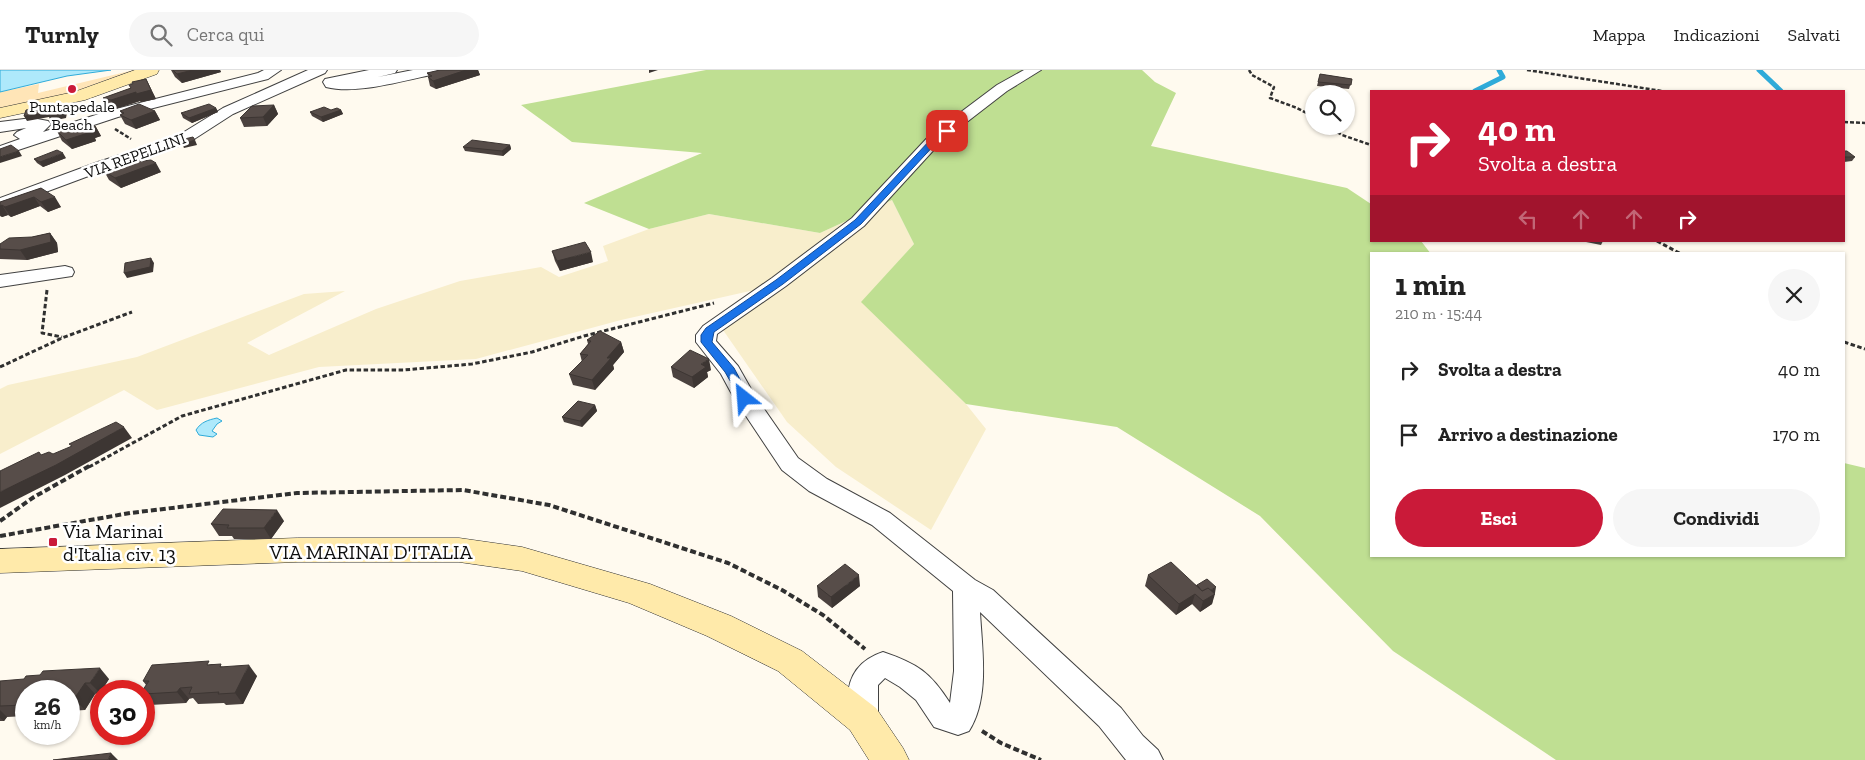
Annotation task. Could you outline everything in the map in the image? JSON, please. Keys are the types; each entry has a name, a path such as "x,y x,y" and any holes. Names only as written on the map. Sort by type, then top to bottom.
{"street":[{"path":"0,119 61,103 151,70"},
{"path":"0,151 94,121 264,76 274,70"},
{"name":"VIA REPELLINI","path":"0,204 182,140 228,111 320,70"},
{"path":"292,81 300,81 342,70"},
{"path":"390,70 330,82 337,84 363,82 436,70"},
{"path":"1034,70 1002,88 935,139 858,222 779,282 710,330 706,335 706,342 730,371 744,398 790,464 818,485 881,519 966,587 983,598 1110,718 1132,746 1147,760"},
{"path":"0,113 78,96"},
{"path":"0,127 43,124 36,130 0,140"},
{"path":"0,281 58,273"},
{"name":"VIA MARINAI D'ITALIA","path":"0,561 317,550 459,550 522,559 638,593 719,626 790,661 862,719 890,760"},
{"path":"862,719 864,709 862,691 865,679 872,670 883,664 906,673 928,693 939,714 949,721 958,722 964,713 968,671 966,587"}],"path":[{"path":"1249,70 1252,75 1274,87 1270,98 1305,112"},
{"path":"1527,70 1656,90"},
{"path":"94,121 114,129 129,139 162,142 164,145"},
{"path":"1845,122 1865,123"},
{"path":"1342,135 1370,146"},
{"path":"1659,242 1677,252"},
{"path":"58,273 44,299 45,314 42,333 63,337"},
{"path":"0,521 34,497 182,416 346,370 404,370 472,364 532,352 584,336 716,303"},
{"path":"0,367 63,337 132,312"},
{"path":"1845,342 1865,349"},
{"path":"0,536 130,513 297,493 463,490 549,505 728,563 782,590 823,615 883,664"},
{"path":"949,721 978,728 1001,743 1041,760"}],"shaded area":[{"path":"892,200 914,244 862,302 966,404 986,429 931,530 836,467 787,422 723,330 758,303 750,291 621,320 476,359 319,367 157,410 124,390 0,454 0,389 8,385 137,357 304,294 345,291 247,343 269,355 376,309 460,281 541,267 559,277 608,261 603,246 649,229 709,214 820,233"}],"green space":[{"path":"706,70 1142,70 1155,82 1176,93 1151,146 1347,188 1370,203 1370,242 1422,242 1429,252 1370,252 1370,557 1845,557 1845,463 1865,468 1865,760 1556,760 1393,651 1260,516 1117,427 966,404 861,302 914,244 892,200 820,233 709,214 649,229 584,203 702,153 572,142 521,105"}],"sand":[{"name":"Puntapedale Beach","path":"134,70 68,94 0,108 0,92 39,84 38,93"}],"water":[{"path":"0,70 111,70 67,76 0,92"},
{"path":"217,418 222,421 212,431 217,434 213,437 199,435 196,430 202,423"}],"building":[{"path":"173,70 193,70 177,74"},
{"path":"440,70 466,70 433,81 428,77 432,76 427,73"},
{"path":"1320,74 1352,79 1351,85 1318,82"},
{"path":"146,79 151,90 136,94 136,92 111,100 103,98 131,88 129,85 133,84 132,82"},
{"path":"60,104 59,107 65,109 64,114 49,116 50,112 24,116 26,110"},
{"path":"139,104 155,111 131,120 120,115 124,113 120,111"},
{"path":"209,104 216,108 189,118 181,113"},
{"path":"274,105 263,117 240,118 252,106"},
{"path":"324,107 331,110 337,108 341,110 321,117 310,112"},
{"path":"88,122 96,127 88,130 91,132 66,140 57,131"},
{"path":"193,137 195,140 182,144 180,140"},
{"path":"472,140 510,145 502,151 463,147"},
{"path":"11,145 19,151 0,157 0,149"},
{"path":"57,150 63,153 40,162 34,159"},
{"path":"1845,151 1847,151 1855,157 1845,157"},
{"path":"129,158 139,158 134,162 151,160 156,163 115,178 104,171 122,164 120,163"},
{"path":"41,188 55,197 41,202 34,197 5,207 0,206 0,202"},
{"path":"50,233 51,242 20,250 0,249 0,244 9,238 32,237"},
{"path":"585,242 591,252 557,261 552,251"},
{"path":"151,258 150,267 124,273 125,263"},
{"path":"600,331 621,342 607,358 611,358 592,380 569,374 588,355 580,354 591,341 587,340"},
{"path":"690,350 709,359 701,364 706,367 692,377 671,367"},
{"path":"578,401 595,405 580,421 562,417"},
{"path":"116,422 124,427 56,465 0,492 0,471 39,452 41,455 49,452 53,454 72,446 69,444"},
{"path":"223,509 277,510 264,528 227,528 229,525 211,524"},
{"path":"1171,562 1202,591 1208,588 1215,594 1203,601 1195,594 1179,604 1148,575"},
{"path":"845,564 859,575 831,597 817,586"},
{"path":"1207,579 1216,587 1211,590 1208,588 1202,591 1197,585"},
{"path":"209,661 207,665 221,664 220,667 249,665 235,693 189,694 192,687 180,688 177,692 155,693 155,680 144,680 152,665"},
{"path":"100,668 92,680 90,680 90,683 85,683 80,690 80,680 15,680 15,705 0,706 0,681 24,679 26,676 40,675 43,671"},
{"path":"111,753 108,760 53,760"}],"waterway":[{"path":"1477,90 1503,77 1499,70"},
{"path":"1759,70 1780,90"}],"place":[{"name":"Puntapedale Beach","path":"72,89"},
{"name":"Via Marinai d'Italia civ. 13","path":"53,542"}],"route":[{"path":"744,398 730,371 706,342 706,335 710,330 819,253 858,222 935,139 947,131"}]}
